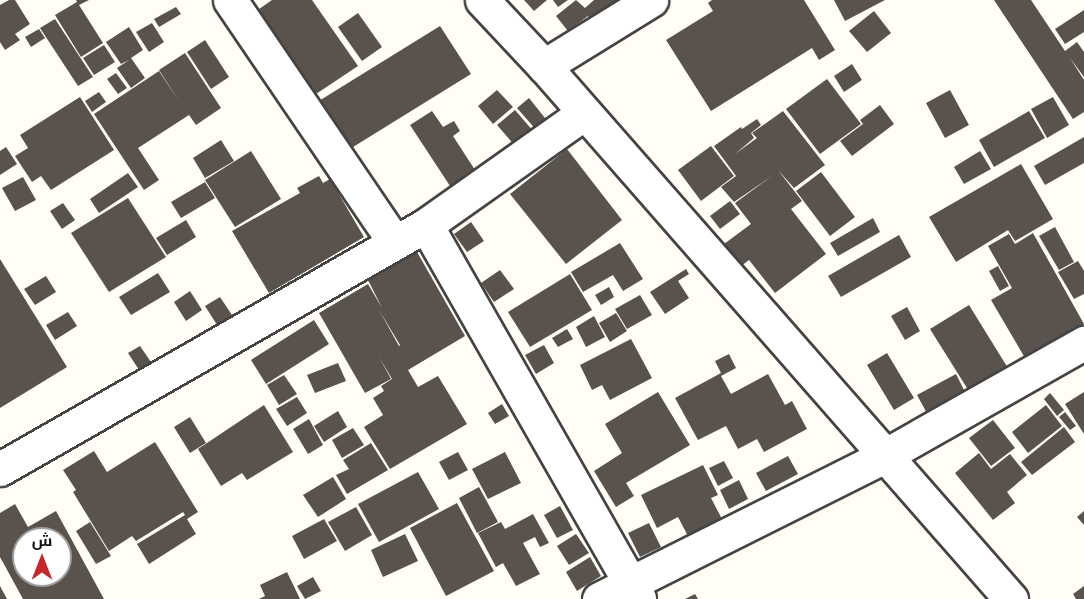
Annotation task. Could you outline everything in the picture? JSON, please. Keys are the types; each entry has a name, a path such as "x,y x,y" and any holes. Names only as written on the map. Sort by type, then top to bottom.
{"street":[{"path":"230,0 394,241"},
{"path":"482,0 544,66 583,114 1011,599"},
{"path":"544,66 651,0"},
{"path":"0,469 394,241 426,225 583,114"},
{"path":"426,225 634,591"},
{"path":"599,599 634,591 884,456 1084,343"}],"building":[{"path":"9,0 15,0 30,24 15,34 20,40 5,50 0,42 0,5"},
{"path":"76,0 89,0 79,5 103,43 81,57 55,15 77,2"},
{"path":"272,0 312,0 358,66 307,100 249,16"},
{"path":"524,0 547,0 534,11"},
{"path":"553,0 568,0 558,7"},
{"path":"576,0 585,8 594,0 621,0 592,23 588,16 568,31 556,16"},
{"path":"712,0 804,0 835,50 819,60 812,48 711,111 666,40 713,11 708,3"},
{"path":"834,0 885,0 845,21"},
{"path":"994,0 1031,0 1065,51 1077,42 1084,52 1084,77 1070,58 1084,80 1084,112 1073,119"},
{"path":"176,7 181,14 159,27 154,19"},
{"path":"1084,10 1084,32 1065,44 1055,29"},
{"path":"874,11 891,33 867,52 849,31"},
{"path":"358,13 382,47 362,61 338,27"},
{"path":"55,19 93,77 78,86 40,28"},
{"path":"152,23 164,42 149,52 136,32"},
{"path":"440,26 471,74 345,152 314,104"},
{"path":"129,27 143,50 131,58 145,78 131,88 117,68 129,60 121,64 106,42"},
{"path":"39,29 45,38 31,47 25,37"},
{"path":"205,40 229,77 211,89 187,52"},
{"path":"104,45 115,62 94,75 83,58"},
{"path":"185,53 221,108 196,125 189,115 138,148 159,180 144,190 94,114 159,71 179,101 159,70"},
{"path":"852,64 862,80 844,92 834,76"},
{"path":"116,73 127,88 118,94 107,79"},
{"path":"827,79 861,124 820,154 786,109"},
{"path":"497,90 513,107 493,124 478,106"},
{"path":"950,90 969,125 945,138 926,103"},
{"path":"99,92 106,102 92,112 85,101"},
{"path":"80,97 114,150 51,190 41,176 32,182 15,156 28,148 20,135"},
{"path":"1053,97 1069,125 1047,138 1031,109"},
{"path":"529,98 549,123 538,132 517,108"},
{"path":"880,105 894,124 852,156 840,141 863,124 860,120"},
{"path":"515,110 534,132 516,147 497,125"},
{"path":"432,111 443,127 454,121 460,131 453,136 475,170 450,186 410,125"},
{"path":"783,111 825,165 794,188 778,170 802,201 791,209 826,254 775,293 749,260 741,266 724,244 751,224 735,203 772,176 734,202 721,187 736,176 714,146 757,119 761,125 751,133 754,138 735,154 757,138 752,133"},
{"path":"1029,111 1045,138 994,167 979,140"},
{"path":"1084,137 1084,163 1045,185 1034,166"},
{"path":"221,140 234,161 205,178 193,158"},
{"path":"711,146 734,176 701,201 678,170"},
{"path":"6,147 17,164 0,175 0,151"},
{"path":"567,149 622,220 566,264 510,194"},
{"path":"251,151 281,199 235,227 205,180"},
{"path":"980,151 991,169 964,184 954,167"},
{"path":"1021,164 1053,219 1015,241 1008,230 956,262 929,217"},
{"path":"821,172 855,217 830,236 796,191"},
{"path":"128,173 138,187 99,213 90,199"},
{"path":"319,176 323,183 330,179 364,237 269,293 232,231 300,193 297,188"},
{"path":"23,177 36,200 15,211 2,188"},
{"path":"205,182 215,198 181,218 171,202"},
{"path":"128,198 166,257 109,292 71,233"},
{"path":"730,201 740,214 720,229 710,216"},
{"path":"63,203 75,220 62,229 50,211"},
{"path":"873,218 880,232 838,256 830,243"},
{"path":"186,220 196,237 167,255 156,238"},
{"path":"471,222 484,241 467,252 454,234"},
{"path":"1055,227 1074,262 1059,270 1039,236"},
{"path":"1033,233 1084,324 1025,358 991,300 1012,288 988,246 1009,234 1015,244"},
{"path":"899,235 911,257 841,297 828,276"},
{"path":"620,243 643,279 623,291 613,275 583,292 571,272"},
{"path":"417,252 465,336 408,370 418,387 438,376 467,424 390,469 364,427 383,415 373,398 384,391 381,386 392,379 379,357 391,379 365,393 319,313 368,284 382,308 368,280","holes":["379,310 400,345 399,346"]},
{"path":"0,259 67,367 0,408"},
{"path":"1078,261 1084,271 1084,294 1074,299 1058,272"},
{"path":"998,266 1009,286 1000,291 989,271"},
{"path":"686,269 689,274 678,281 689,298 665,314 650,292"},
{"path":"500,270 514,289 494,302 481,283"},
{"path":"158,273 170,292 131,315 119,297"},
{"path":"570,274 592,310 530,347 508,312"},
{"path":"46,276 56,292 35,305 24,289"},
{"path":"609,287 614,297 601,305 595,295"},
{"path":"190,291 202,310 186,321 174,302"},
{"path":"640,295 652,315 627,329 615,309"},
{"path":"220,297 234,318 219,328 205,306"},
{"path":"969,305 1011,373 972,396 930,329"},
{"path":"907,307 920,331 905,340 891,316"},
{"path":"68,312 77,326 55,340 46,325"},
{"path":"616,313 627,331 610,342 599,323"},
{"path":"594,316 605,337 586,347 576,327"},
{"path":"314,320 329,344 266,384 251,360"},
{"path":"567,329 573,339 558,347 552,338"},
{"path":"631,339 652,378 610,400 602,385 592,390 580,365"},
{"path":"544,345 554,363 536,374 525,355"},
{"path":"140,346 153,365 141,373 128,353"},
{"path":"887,353 914,398 894,410 867,365"},
{"path":"729,354 736,368 721,376 731,394 768,374 785,405 792,401 807,429 764,452 757,439 738,449 726,426 698,440 675,398 721,373 715,361"},
{"path":"338,363 346,381 315,393 307,375"},
{"path":"956,374 967,396 929,417 917,395"},
{"path":"284,375 297,394 279,405 267,385"},
{"path":"658,392 690,445 626,483 634,496 616,507 594,471 622,453 605,424"},
{"path":"1084,392 1084,434 1065,404"},
{"path":"1050,393 1064,410 1057,416 1044,399"},
{"path":"297,397 307,413 287,426 276,409"},
{"path":"502,404 509,416 495,424 488,413"},
{"path":"264,405 293,452 247,480 242,473 221,486 198,449"},
{"path":"1046,405 1062,426 1028,453 1012,432"},
{"path":"338,411 347,427 324,442 314,426"},
{"path":"1065,412 1076,426 1070,430 1059,417"},
{"path":"190,417 206,443 190,453 174,427"},
{"path":"309,419 323,445 308,454 293,429"},
{"path":"993,420 1015,448 991,466 969,438"},
{"path":"1064,427 1075,442 1032,475 1021,462"},
{"path":"353,428 364,445 342,458 332,440"},
{"path":"155,442 198,512 187,519 196,534 149,564 137,544 185,515 183,512 136,541 132,536 109,551 73,492 76,490 63,470 94,451 107,472"},
{"path":"371,443 388,470 347,494 336,475 349,469 343,460"},
{"path":"458,452 468,470 449,480 439,462"},
{"path":"505,452 521,483 488,499 472,469"},
{"path":"979,453 991,469 1010,454 1027,475 1007,492 1015,503 993,520 955,473"},
{"path":"788,456 798,474 766,491 756,473"},
{"path":"724,461 733,478 718,486 709,468"},
{"path":"703,465 718,495 711,498 723,521 689,538 678,517 657,528 641,495"},
{"path":"418,472 439,509 379,542 358,504"},
{"path":"333,477 346,499 318,517 303,495"},
{"path":"739,480 748,499 729,509 720,490"},
{"path":"479,487 498,522 477,533 459,498"},
{"path":"457,503 494,571 446,596 410,528"},
{"path":"15,504 28,527 12,527 12,579 0,557 0,513"},
{"path":"560,506 573,530 557,538 544,515"},
{"path":"356,507 372,535 345,551 328,522"},
{"path":"56,511 65,527 28,527"},
{"path":"1084,511 1084,525 1077,517"},
{"path":"533,514 549,543 540,547 535,537 523,543 540,574 516,586 503,563 496,567 478,533 501,522 505,529"},
{"path":"324,519 337,541 304,559 292,536"},
{"path":"90,522 111,556 96,564 76,531"},
{"path":"649,523 661,547 640,557 628,533"},
{"path":"405,534 418,561 383,577 371,550"},
{"path":"576,534 589,553 569,565 557,546"},
{"path":"72,540 104,599 23,599 16,587 72,587"},
{"path":"590,557 601,576 577,591 566,572"},
{"path":"287,572 300,599 259,599 265,596 260,585"},
{"path":"313,577 321,591 305,599 297,586"},
{"path":"0,586 7,599 0,599"},
{"path":"1084,586 1084,599 1076,599 1073,594"},
{"path":"695,594 698,599 685,599"}]}
